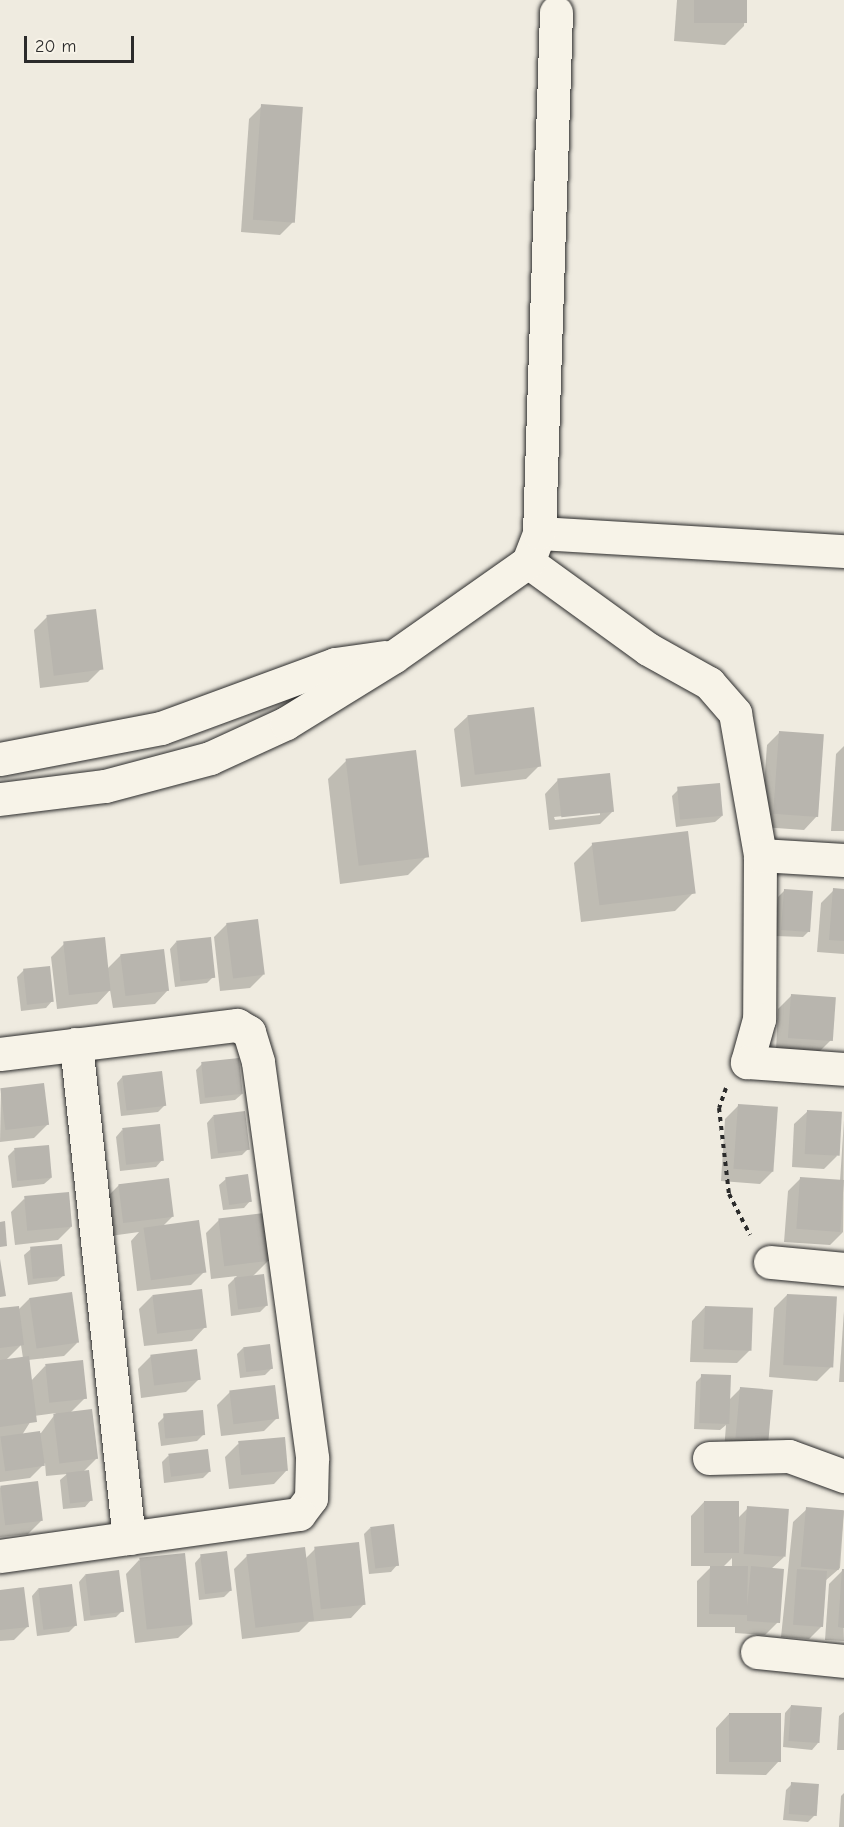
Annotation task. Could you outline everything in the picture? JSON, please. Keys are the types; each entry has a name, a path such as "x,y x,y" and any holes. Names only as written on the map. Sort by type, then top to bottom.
{"street":[{"path":"556,4 533,547 621,631 709,683 735,713 760,855 759,1018 747,1062 844,1069"},
{"path":"0,799 105,786 210,758 286,723 393,657 533,547 844,551"},
{"path":"0,759 161,728 335,664 393,657"},
{"path":"760,855 844,860"},
{"path":"0,1054 237,1025 249,1032 258,1062 312,1458 311,1498 299,1514 0,1556"},
{"path":"76,1044 129,1538"},
{"path":"770,1262 844,1269"},
{"path":"709,1458 783,1455 844,1476"},
{"path":"757,1652 844,1660"}],"path":[{"path":"747,1062 724,1091 720,1126 729,1194 770,1262"}],"building":[{"path":"694,0 747,0 747,23 694,23"},
{"path":"261,104 303,107 295,223 253,220"},
{"path":"96,609 103,670 54,676 46,615"},
{"path":"534,707 541,767 475,775 467,715"},
{"path":"779,731 824,734 818,817 773,814"},
{"path":"416,750 429,857 359,866 346,759"},
{"path":"610,773 614,812 561,817 557,779"},
{"path":"720,783 723,816 680,820 677,787"},
{"path":"688,831 696,894 599,905 592,843"},
{"path":"833,888 844,889 844,941 829,940"},
{"path":"784,889 813,891 810,932 781,930"},
{"path":"258,919 265,975 233,978 226,923"},
{"path":"105,937 111,991 69,995 63,941"},
{"path":"211,937 215,978 180,981 176,941"},
{"path":"164,949 169,991 125,996 120,954"},
{"path":"50,966 54,1002 27,1005 23,969"},
{"path":"791,994 836,997 833,1041 788,1038"},
{"path":"239,1058 243,1094 205,1098 201,1062"},
{"path":"162,1071 166,1106 127,1111 122,1076"},
{"path":"44,1083 49,1125 5,1130 0,1088"},
{"path":"738,1104 778,1107 773,1172 733,1169"},
{"path":"807,1110 842,1112 840,1156 805,1154"},
{"path":"245,1111 250,1150 218,1154 213,1115"},
{"path":"160,1124 164,1161 126,1165 122,1128"},
{"path":"49,1145 52,1178 17,1181 14,1148"},
{"path":"248,1174 252,1202 229,1205 225,1177"},
{"path":"800,1177 844,1180 840,1232 796,1229"},
{"path":"169,1178 174,1217 123,1223 118,1184"},
{"path":"69,1192 72,1227 27,1231 24,1196"},
{"path":"264,1213 270,1261 224,1266 218,1219"},
{"path":"199,1220 206,1272 151,1280 144,1228"},
{"path":"5,1221 7,1246 0,1247 0,1222"},
{"path":"62,1244 65,1276 33,1279 30,1247"},
{"path":"0,1259 6,1296 0,1297"},
{"path":"264,1274 268,1306 238,1309 234,1278"},
{"path":"202,1289 207,1328 157,1334 152,1295"},
{"path":"72,1292 79,1343 37,1348 29,1298"},
{"path":"787,1294 837,1297 833,1368 783,1365"},
{"path":"19,1306 24,1345 0,1348 0,1308"},
{"path":"705,1306 753,1308 751,1351 703,1349"},
{"path":"270,1344 273,1369 246,1372 243,1347"},
{"path":"197,1349 201,1380 154,1385 150,1355"},
{"path":"29,1356 37,1422 0,1427 0,1360"},
{"path":"83,1360 87,1399 49,1403 45,1364"},
{"path":"701,1374 731,1375 729,1424 699,1423"},
{"path":"275,1385 279,1419 233,1424 229,1391"},
{"path":"740,1387 773,1390 768,1441 736,1438"},
{"path":"92,1409 98,1459 59,1463 53,1414"},
{"path":"203,1410 205,1435 165,1438 163,1413"},
{"path":"40,1431 45,1466 5,1471 0,1437"},
{"path":"285,1437 288,1471 241,1475 238,1441"},
{"path":"208,1449 211,1472 171,1477 168,1454"},
{"path":"89,1470 93,1501 70,1504 66,1473"},
{"path":"38,1481 43,1521 5,1525 0,1486"},
{"path":"704,1501 739,1501 739,1553 704,1553"},
{"path":"747,1506 789,1509 786,1557 744,1554"},
{"path":"806,1507 844,1510 839,1570 801,1567"},
{"path":"394,1524 399,1566 375,1569 370,1527"},
{"path":"359,1542 366,1605 321,1609 314,1547"},
{"path":"305,1547 314,1620 255,1628 246,1554"},
{"path":"227,1551 232,1591 205,1594 200,1554"},
{"path":"185,1553 193,1625 147,1629 139,1558"},
{"path":"710,1566 748,1566 747,1607 751,1566 784,1569 780,1623 747,1621 747,1615 709,1614"},
{"path":"797,1569 827,1571 823,1627 793,1625"},
{"path":"842,1569 844,1569 844,1628 838,1627"},
{"path":"119,1570 124,1612 90,1616 85,1574"},
{"path":"72,1584 77,1626 43,1630 38,1588"},
{"path":"24,1587 29,1627 0,1630 0,1590"},
{"path":"791,1705 822,1707 819,1743 788,1741"},
{"path":"729,1713 781,1713 781,1762 729,1762"},
{"path":"791,1782 819,1784 817,1816 789,1814"}]}
